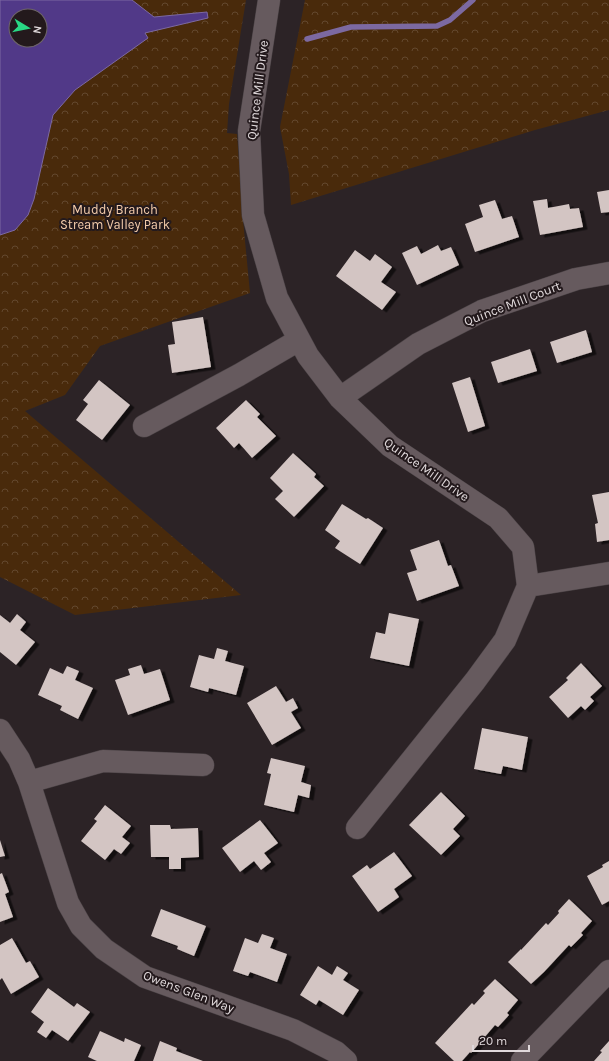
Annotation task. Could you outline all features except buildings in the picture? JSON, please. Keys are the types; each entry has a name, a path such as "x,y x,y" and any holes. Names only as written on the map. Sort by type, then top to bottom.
{"street":[{"name":"Quince Mill Drive","path":"269,0 250,131 253,215 277,298 308,356 340,398 390,446 498,518 523,547 528,586"},
{"name":"Quince Mill Court","path":"340,398 418,344 482,311 576,279 609,273"},
{"path":"144,426 239,375 299,340"},
{"path":"357,828 475,681 505,640 528,586 609,573"},
{"name":"Owens Glen Way","path":"0,730 19,758 29,782 68,903 81,926 104,949 145,977 293,1030 336,1052 346,1061"},
{"path":"29,782 103,761 203,765"},
{"path":"522,1061 609,971"}],"green space":[{"name":"Muddy Branch Stream Valley Park","path":"0,0 246,0 229,104 227,133 237,134 250,293 100,346 65,395 25,411 241,595 75,615 0,577"},
{"path":"305,0 609,0 609,110 535,130 291,205 289,174 280,127"}],"shaded area":[{"path":"0,0 132,0 154,17 207,12 208,18 145,33 148,38 75,90 53,115 34,199 28,215 15,230 0,235"}],"waterway":[{"path":"307,39 351,27 437,26 450,20 473,0"}]}
